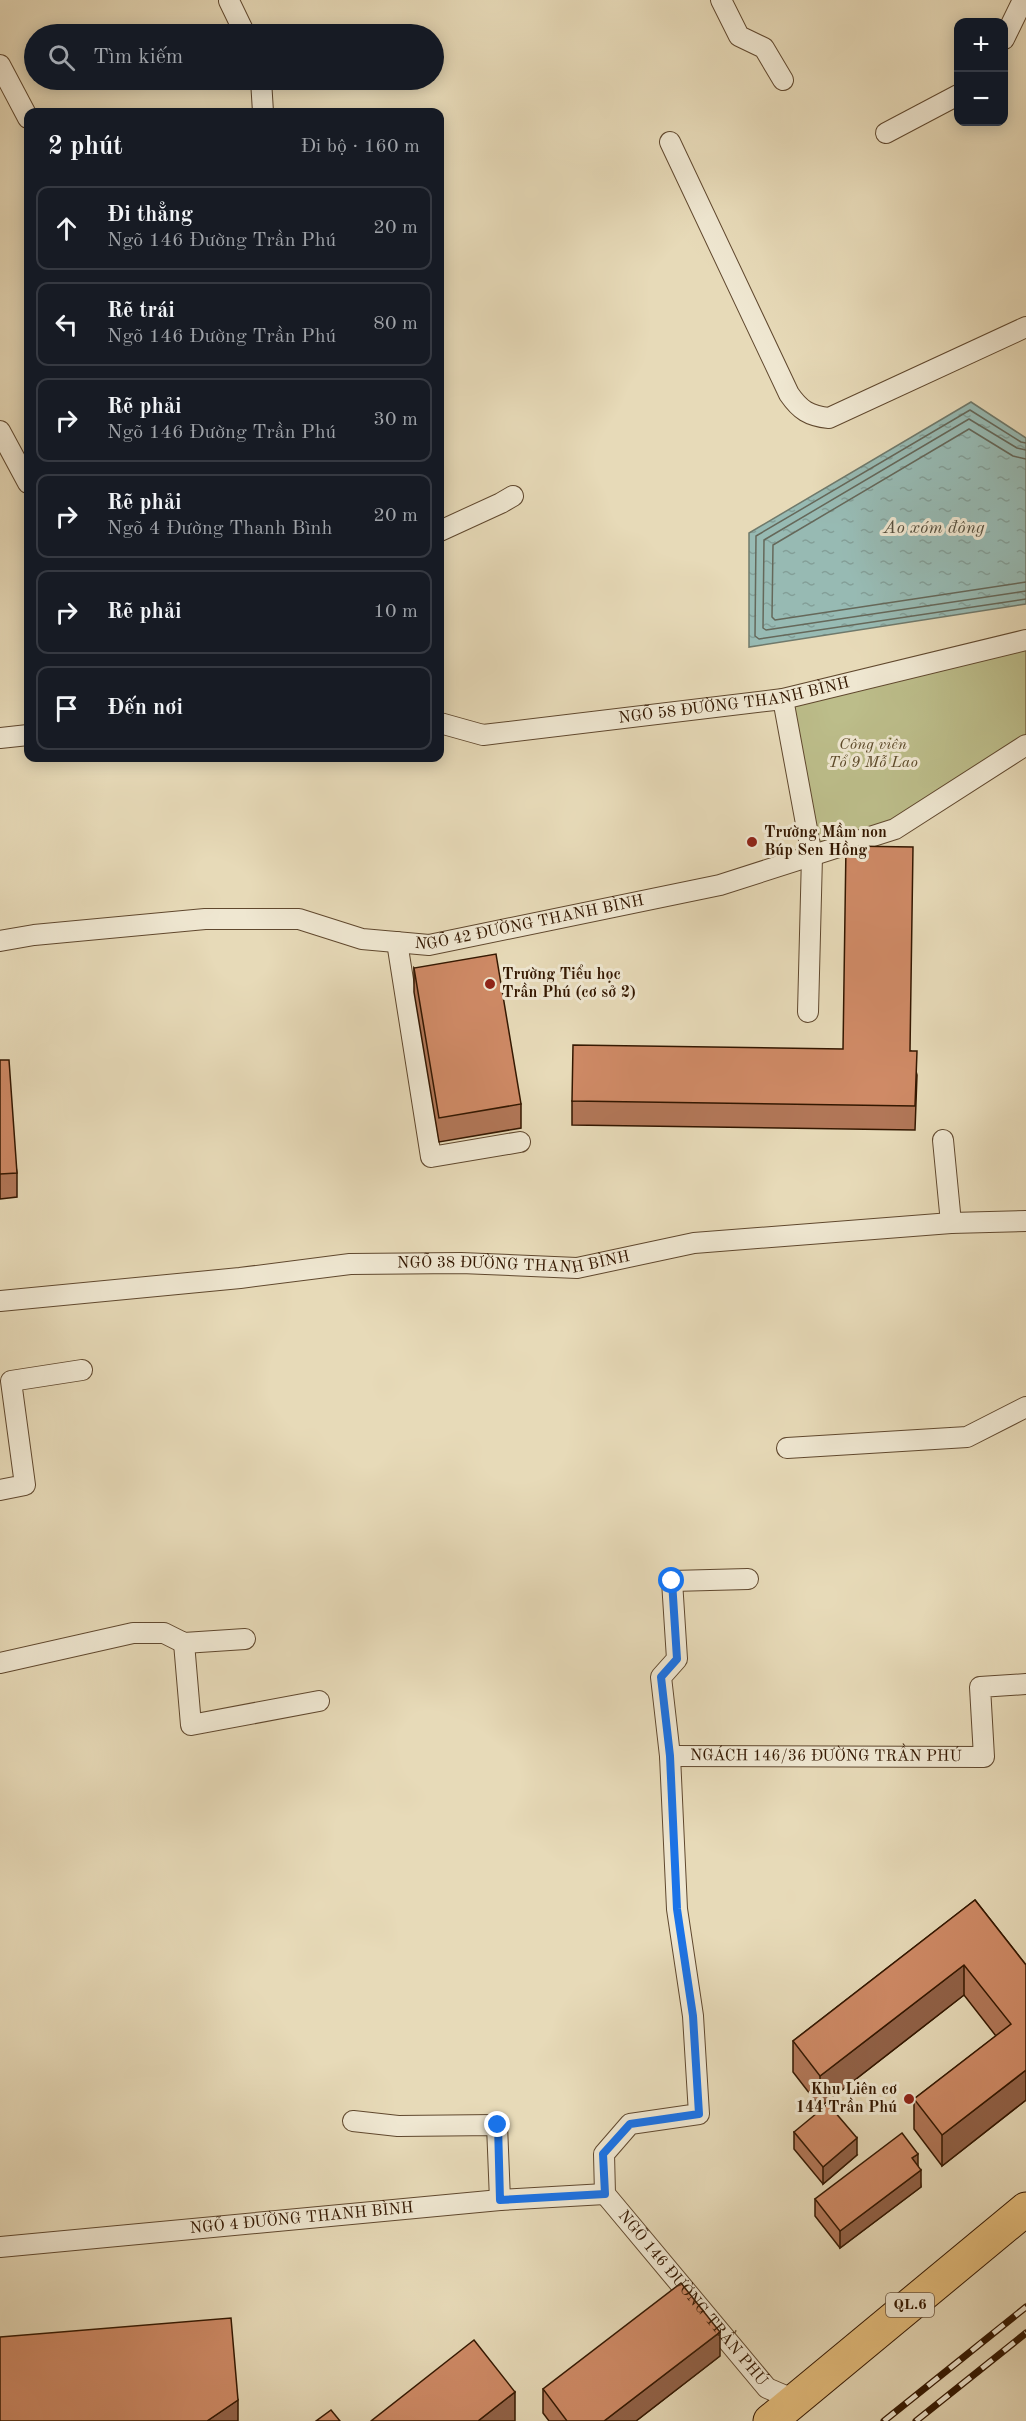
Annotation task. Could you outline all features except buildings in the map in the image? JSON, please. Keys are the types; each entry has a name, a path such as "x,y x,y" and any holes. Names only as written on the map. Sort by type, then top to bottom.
{"highway":[{"name":"QL.6","path":"770,2421 804,2411 1026,2209"}],"lane":[{"path":"721,0 739,36 764,48 783,80"},
{"path":"1008,31 1023,0"},
{"path":"229,1 239,24"},
{"path":"0,65 24,110"},
{"path":"262,90 263,108"},
{"path":"886,133 954,97"},
{"path":"670,142 789,394 799,409 814,417 829,418 1026,327"},
{"path":"0,432 24,476"},
{"path":"444,529 513,496"},
{"name":"NGÕ 58 ĐƯỜNG THANH BÌNH","path":"444,724 483,735 783,699 1026,640"},
{"path":"783,699 812,856 808,1012"},
{"path":"0,738 24,735"},
{"name":"NGÕ 42 ĐƯỜNG THANH BÌNH","path":"0,941 34,935 205,919 299,919 362,939 429,945 720,885 895,830 1026,746"},
{"path":"397,942 431,1157 520,1142"},
{"path":"943,1140 951,1223"},
{"name":"NGÕ 38 ĐƯỜNG THANH BÌNH","path":"0,1301 240,1278 350,1264 461,1263 577,1268 694,1243 951,1223 1026,1221"},
{"path":"0,1490 25,1485 11,1382 82,1370"},
{"path":"787,1448 967,1437 1026,1407"},
{"name":"NGÕ 146 ĐƯỜNG TRẦN PHÚ","path":"748,1579 672,1581 677,1659 661,1677 670,1756 677,1909 693,2016 699,2114 630,2124 603,2154 605,2194 767,2388 804,2411"},
{"path":"0,1663 133,1633 164,1633 184,1643 245,1639"},
{"path":"184,1643 191,1725 319,1701"},
{"name":"NGÁCH 146/36 ĐƯỜNG TRẦN PHÚ","path":"670,1756 984,1757 980,1687 1026,1684"},
{"path":"353,2121 398,2126 498,2125 500,2200"},
{"name":"NGÕ 4 ĐƯỜNG THANH BÌNH","path":"0,2247 500,2200 605,2194"}],"green space":[{"name":"Công viên Tổ 9 Mỗ Lao","path":"1026,640 1026,745 895,829 812,856 783,699"}],"water":[{"name":"Ao xóm đông","path":"971,402 1026,438 1026,604 749,647 749,533"}],"railway":[{"path":"884,2421 1026,2307"},
{"path":"916,2421 1026,2333"}],"place":[{"name":"Trường Mầm non Búp Sen Hồng","path":"752,842"},
{"name":"Trường Tiểu học Trần Phú (cơ sở 2)","path":"490,984"},
{"name":"Khu Liên cơ 144 Trần Phú","path":"909,2099"}],"route":[{"path":"498,2125 500,2200 605,2194 603,2154 630,2124 699,2114 693,2016 677,1909 670,1756 661,1677 677,1659 672,1581"}]}
